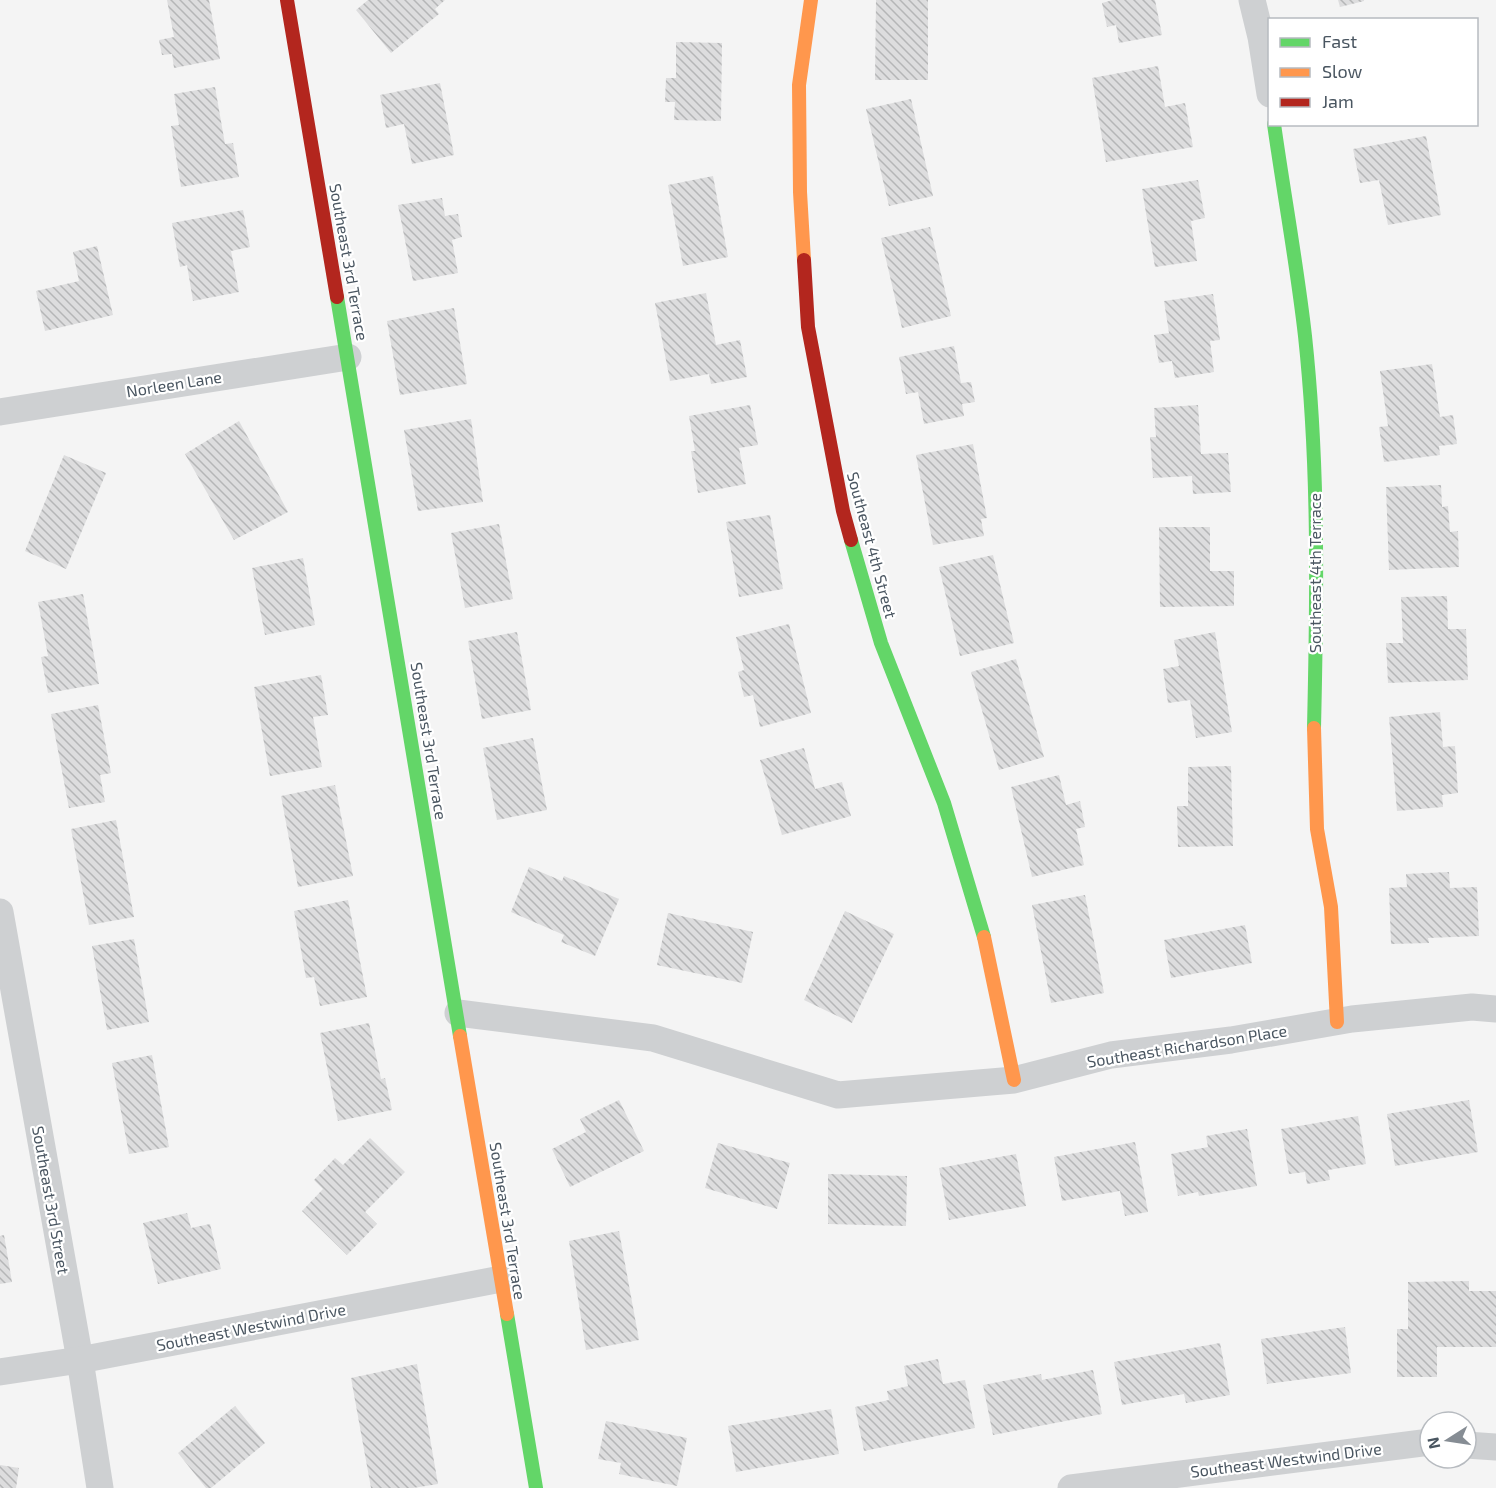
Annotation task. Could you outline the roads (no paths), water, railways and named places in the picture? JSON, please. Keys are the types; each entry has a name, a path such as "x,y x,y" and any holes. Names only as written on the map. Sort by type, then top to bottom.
{"street":[{"name":"Southeast 3rd Terrace","path":"287,0 536,1488"},
{"name":"Southeast 4th Street","path":"811,0 799,85 800,192 808,327 843,511 881,643 944,803 984,935 1014,1080"},
{"path":"1252,0 1261,37 1268,87"},
{"name":"Southeast 4th Terrace","path":"1274,126 1305,336 1314,462 1316,637 1314,731 1317,829 1331,907 1336,1022"},
{"name":"Norleen Lane","path":"0,412 348,357"},
{"name":"Southeast 3rd Street","path":"0,912 80,1360 100,1488"},
{"name":"Southeast Richardson Place","path":"458,1013 653,1038 838,1095 1014,1080 1111,1055 1231,1040 1336,1022 1472,1007 1496,1009"},
{"name":"Southeast Westwind Drive","path":"0,1372 80,1360 501,1279"},
{"name":"Southeast Westwind Drive","path":"1071,1488 1418,1444"},
{"path":"1478,1446 1496,1447"}]}
